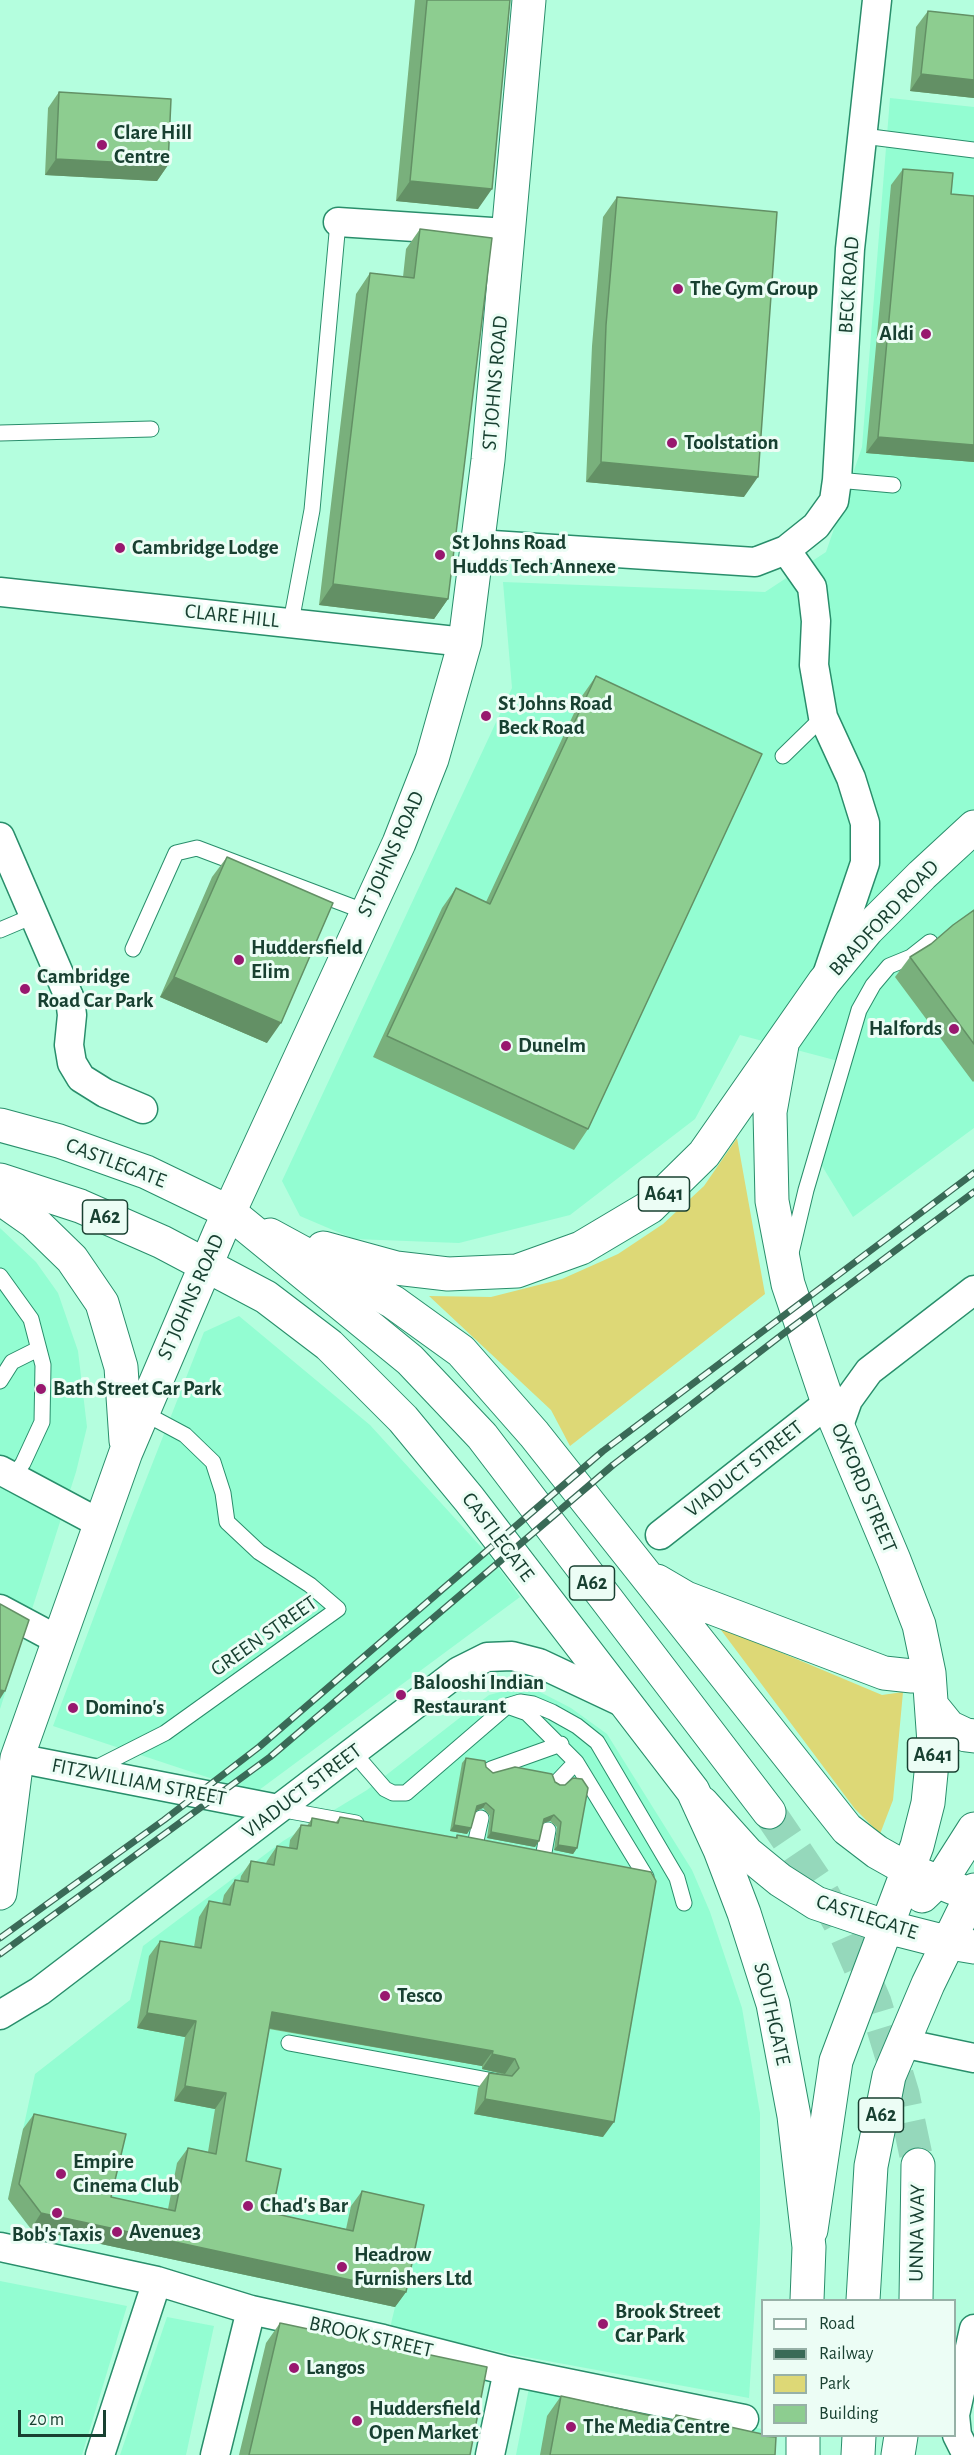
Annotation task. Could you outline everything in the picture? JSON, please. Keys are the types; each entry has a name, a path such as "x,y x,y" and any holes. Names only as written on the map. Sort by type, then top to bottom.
{"main road":[{"name":"ST JOHNS ROAD","path":"0,1893 8,1756 58,1640 142,1412 205,1264 399,843 432,759 465,642 488,460 529,0"},
{"name":"BRADFORD ROAD","path":"782,1045 824,982 867,930 922,874 974,827"},
{"name":"A641","path":"229,1212 326,1249 396,1268 448,1274 517,1271 581,1248 650,1207 704,1154 782,1045"},
{"name":"OXFORD STREET","path":"782,1045 770,1112 771,1201 786,1273 833,1416 919,1625 929,1673 934,1743 928,1803 909,1870 887,1927"},
{"name":"CASTLEGATE","path":"0,1125 60,1141 146,1173 229,1212 393,1302 461,1351 534,1434 846,1829 877,1852 909,1870 973,1894"},
{"name":"CASTLEGATE","path":"0,1180 80,1206 162,1242 266,1297 329,1345 403,1419 469,1499 693,1791 747,1853 780,1880 829,1909 887,1927 962,1945"},
{"path":"0,1198 34,1222 72,1259 102,1303 121,1366 126,1452"},
{"name":"CASTLEGATE","path":"229,1212 410,1360 482,1436 769,1812"},
{"path":"640,1570 686,1598 884,1673 912,1676 929,1673"},
{"name":"A641","path":"932,1706 949,1727 974,1736"},
{"name":"SOUTHGATE","path":"693,1791 720,1850 744,1913 773,2004 794,2116 809,2247"},
{"path":"887,1927 938,1882 974,1829"},
{"path":"962,1945 973,1894"},
{"name":"SOUTHGATE","path":"807,2299 809,2247 836,2061 887,1927"},
{"name":"A62","path":"863,2299 871,2166 889,2076 902,2043 962,1945"},
{"name":"UNNA WAY","path":"916,2299 918,2165"},
{"path":"802,2455 803,2437"},
{"path":"858,2455 859,2437"},
{"path":"898,2455 901,2437"}],"street":[{"name":"BECK ROAD","path":"477,544 755,562 786,550 816,526 834,501 837,480 850,249 877,0"},
{"path":"338,222 507,233"},
{"path":"786,550 812,587 816,621 814,664 823,717 851,778 865,823 865,863 855,899 824,982"},
{"name":"CLARE HILL","path":"0,592 465,642"},
{"path":"0,837 70,999 72,1015 69,1045 72,1063 81,1078 105,1093 143,1108"},
{"name":"VIADUCT STREET","path":"660,1535 833,1416 869,1371 974,1290"},
{"path":"7,1474 101,1524"},
{"path":"0,1609 58,1640"},
{"name":"VIADUCT STREET","path":"0,2015 40,1991 459,1671 487,1657 512,1656 539,1663 624,1703"},
{"name":"FITZWILLIAM STREET","path":"8,1756 278,1809"},
{"path":"902,2043 974,2058"},
{"name":"BROOK STREET","path":"0,2247 157,2281 251,2310 383,2338 508,2371 744,2419"},
{"path":"100,2455 157,2281"},
{"path":"215,2455 251,2310"},
{"path":"956,2411 973,2340"},
{"path":"490,2455 508,2371"},
{"path":"956,2425 957,2435 967,2455"}],"lane":[{"path":"862,136 974,150"},
{"path":"291,622 312,510 338,222"},
{"path":"0,433 151,429"},
{"path":"837,480 893,485"},
{"path":"783,756 823,717"},
{"path":"133,948 176,853 197,848 366,912"},
{"path":"0,930 33,916"},
{"path":"786,1273 816,1156 859,1010 873,986 889,966 911,957 930,942"},
{"path":"0,1276 31,1319 43,1365 42,1422 23,1463 7,1474"},
{"path":"0,1381 12,1362 39,1349"},
{"name":"GREEN STREET","path":"88,1772 165,1733 338,1609 309,1585 259,1552 228,1522 223,1493 213,1462 185,1435 142,1412"},
{"path":"353,1752 385,1789 393,1793 406,1793 507,1706 520,1702 533,1704 578,1726 597,1742 677,1878 684,1903"},
{"path":"507,1706 527,1713 561,1744 576,1762 654,1892"},
{"path":"491,1768 561,1744"},
{"path":"558,1781 576,1762"},
{"path":"278,1809 371,1826"},
{"path":"475,1845 481,1818"},
{"path":"543,1858 548,1830"},
{"path":"623,1873 646,1877"},
{"path":"289,2043 499,2082"}],"shaded area":[{"path":"890,98 974,107 974,1128 853,1217 816,1156 842,1062 740,1035 695,1119 570,1215 459,1243 354,1239 300,1216 282,1181 512,688 503,582 765,592 826,552 862,447"},
{"name":"Bath Street Car Park","path":"0,1228 36,1262 58,1293 78,1351 87,1427 76,1472 0,1709"},
{"path":"239,1316 370,1425 492,1559 520,1597 255,1793 53,1726 204,1332"},
{"path":"520,1687 538,1691 571,1708 607,1734 692,1870 710,1912 742,2008 760,2113 760,2223 749,2398 515,2355 390,2328 395,2307 31,2229 8,2199 35,2074 130,2000 143,1946 283,1841 367,1790 489,1695"},
{"path":"0,2281 127,2306 82,2455 0,2455"},
{"path":"167,2317 214,2326 186,2455 120,2455"},
{"path":"529,2388 761,2429 762,2437 762,2455 516,2455"}],"green space":[{"path":"737,1138 765,1294 570,1446 551,1410 429,1296 491,1297 562,1279 618,1254 663,1224 704,1186"},
{"path":"718,1626 882,1695 903,1692 893,1800 880,1834 855,1809"}],"building":[{"path":"427,0 510,0 492,189 410,181"},
{"path":"928,11 974,16 974,80 921,74"},
{"name":"Clare Hill Centre","path":"59,92 171,99 168,165 56,159"},
{"name":"Aldi","path":"903,169 953,173 951,194 974,196 974,445 878,437"},
{"path":"617,197 777,212 758,477 601,462 606,325"},
{"path":"420,229 492,238 448,599 333,584 370,273 414,278"},
{"path":"596,676 762,754 588,1129 387,1036 456,888 490,904"},
{"name":"Huddersfield Elim","path":"227,857 333,903 281,1023 174,977"},
{"path":"974,910 974,1044 910,957 931,944"},
{"path":"0,1604 29,1620 5,1691 0,1690"},
{"path":"466,1758 485,1761 486,1767 493,1773 515,1767 552,1774 555,1782 560,1785 565,1785 573,1778 582,1779 588,1788 577,1848 558,1845 561,1822 554,1815 544,1819 539,1841 491,1832 494,1810 486,1803 477,1806 471,1828 454,1825"},
{"name":"Tesco","path":"340,1817 457,1838 457,1835 651,1872 656,1881 614,2122 485,2099 489,2073 512,2076 519,2068 515,2059 492,2054 493,2051 272,2012 246,2161 281,2169 272,2213 353,2231 362,2191 424,2205 406,2292 41,2213 19,2184 34,2114 126,2134 111,2197 175,2211 188,2148 216,2154 226,2093 185,2086 196,2021 147,2013 160,1941 201,1948 209,1901 230,1905 235,1880 248,1882 251,1861 274,1865 277,1846 297,1849 301,1825 311,1826 312,1818 338,1823"},
{"name":"Huddersfield Open Market","path":"280,2323 487,2367 470,2455 249,2455"},
{"path":"561,2396 675,2421 676,2415 761,2434 761,2437 776,2437 775,2455 550,2455"}],"tunnel":[{"path":"769,1812 817,1883 846,1935 875,2002 903,2094 918,2165"}],"railway":[{"path":"0,1938 164,1820 259,1747 603,1451 974,1173"},
{"path":"0,1954 270,1757 613,1465 783,1334 974,1192"}],"place":[{"name":"Clare Hill Centre","path":"102,145"},
{"name":"The Gym Group","path":"678,289"},
{"name":"Aldi","path":"926,334"},
{"name":"Toolstation","path":"672,443"},
{"name":"Cambridge Lodge","path":"120,548"},
{"name":"St Johns Road Hudds Tech Annexe","path":"440,555"},
{"name":"St Johns Road Beck Road","path":"486,716"},
{"name":"Huddersfield Elim","path":"239,960"},
{"name":"Cambridge Road Car Park","path":"25,989"},
{"name":"Halfords","path":"954,1029"},
{"name":"Dunelm","path":"506,1046"},
{"name":"Bath Street Car Park","path":"41,1389"},
{"name":"Balooshi Indian Restaurant","path":"401,1695"},
{"name":"Domino's","path":"73,1708"},
{"name":"Tesco","path":"385,1996"},
{"name":"Empire Cinema Club","path":"61,2174"},
{"name":"Chad's Bar","path":"248,2206"},
{"name":"Bob's Taxis","path":"57,2213"},
{"name":"Avenue3","path":"117,2232"},
{"name":"Headrow Furnishers Ltd","path":"342,2267"},
{"name":"Brook Street Car Park","path":"603,2324"},
{"name":"Langos","path":"294,2368"},
{"name":"Huddersfield Open Market","path":"357,2421"},
{"name":"The Media Centre","path":"571,2427"}]}
